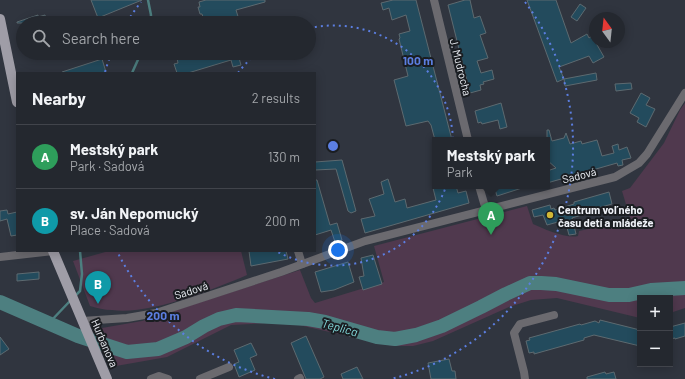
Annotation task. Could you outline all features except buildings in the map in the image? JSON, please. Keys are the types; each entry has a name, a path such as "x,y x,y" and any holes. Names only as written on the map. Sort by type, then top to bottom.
{"main road":[{"path":"0,19 16,97"},
{"name":"Hurbanova","path":"53,252 107,379"}],"street":[{"name":"J. Mudrocha","path":"434,0 467,137"},
{"name":"Sadová","path":"84,325 156,313 302,264 365,241 615,177 639,163 647,154 685,94"},
{"path":"480,189 486,210"},
{"path":"0,257 44,252"},
{"path":"298,252 302,264"},
{"path":"525,379 514,332 520,324 554,315"},
{"path":"200,379 229,367"},
{"path":"151,379 159,376 168,379"}],"shaded area":[{"path":"685,103 685,308 673,312 673,295 637,295 637,317 557,298 531,300 509,307 433,341 413,346 393,346 299,325 268,323 231,325 167,357 116,366 102,328 142,321 300,270 311,298 315,303 384,282 374,246 527,206 533,224 556,233 573,237 578,236 579,231 631,221 622,191 630,188 664,143"},
{"path":"105,252 241,252 247,275 199,294 162,305 127,311 109,310 90,306 73,261"}],"waterway":[{"path":"148,0 151,16"},
{"path":"132,72 138,60"},
{"path":"75,296 80,291 82,274 80,252"},
{"name":"Teplica","path":"0,302 78,336 127,352 158,349 186,337 219,319 236,315 308,319 325,322 377,337 395,339 416,335 442,326 530,283 556,284 609,295 629,295 651,290 685,288"},
{"path":"49,323 70,301"}],"place":[{"name":"Centrum voľného času detí a mládeže","path":"550,215"},
{"name":"Mestský park","path":"491,235"},
{"name":"sv. Ján Nepomucký","path":"98,304"}]}
